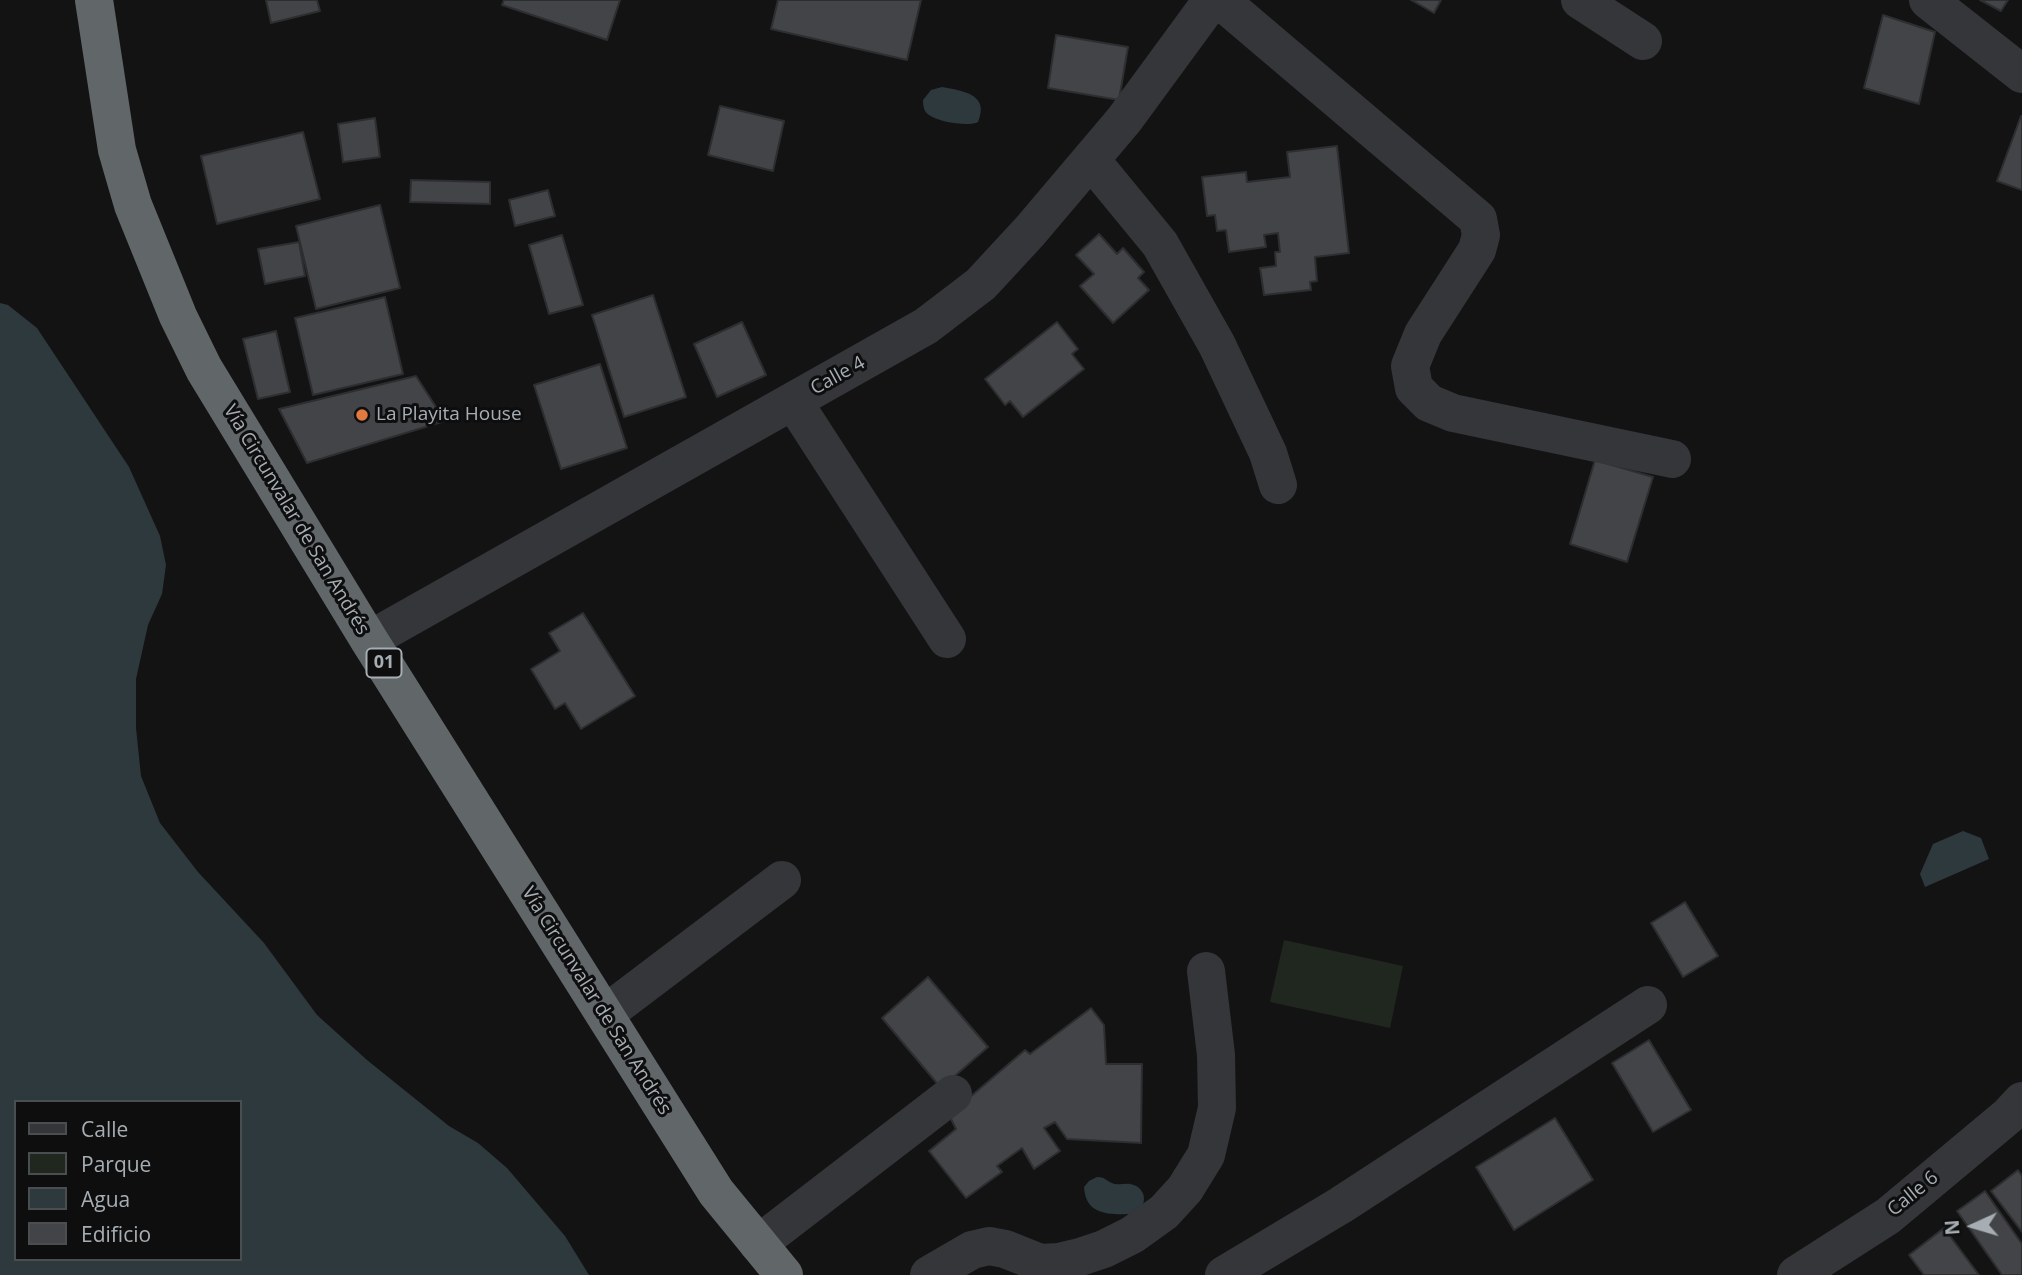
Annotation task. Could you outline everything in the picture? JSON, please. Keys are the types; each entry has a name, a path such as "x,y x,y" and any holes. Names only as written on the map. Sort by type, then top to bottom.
{"highway":[{"name":"Vía Circunvalar de San Andrés","path":"94,0 117,150 133,205 178,316 204,369 369,640 716,1192 785,1275"}],"street":[{"name":"Calle 4","path":"369,640 926,326 981,284 1030,231 1124,120 1212,0"},
{"path":"1220,0 1478,219 1481,235 1477,250 1423,334 1410,366 1414,388 1429,403 1453,413 1672,459"},
{"path":"1580,0 1643,41"},
{"path":"1928,0 2022,74"},
{"path":"1091,160 1160,244 1217,345 1268,453 1279,485"},
{"path":"793,401 947,639"},
{"path":"605,1014 782,880"},
{"path":"929,1275 972,1250 989,1246 1005,1248 1040,1263 1059,1262 1104,1249 1132,1235 1164,1212 1185,1189 1206,1155 1217,1108 1216,1055 1206,971"},
{"path":"1224,1275 1341,1205 1648,1005"},
{"path":"758,1244 953,1094"},
{"name":"Calle 6","path":"1796,1275 1888,1216 2009,1115 2022,1101"}],"green space":[{"path":"1284,940 1403,966 1390,1028 1270,1002"}],"water":[{"path":"942,87 966,92 977,100 981,113 978,122 954,123 927,114 923,100 931,90"},
{"path":"0,303 8,305 37,328 129,467 160,536 166,565 162,594 148,625 136,679 136,728 141,776 160,823 198,872 264,943 317,1015 367,1060 449,1126 478,1143 507,1168 565,1236 589,1275 0,1275"},
{"path":"1963,831 1981,838 1989,859 1925,887 1920,874 1933,844"},
{"path":"1097,1177 1114,1184 1136,1186 1143,1192 1143,1206 1136,1214 1110,1214 1095,1209 1086,1197 1084,1187"}],"building":[{"path":"266,0 317,0 320,11 271,23"},
{"path":"504,0 620,0 607,40 502,5"},
{"path":"778,0 921,0 907,60 771,29"},
{"path":"1411,0 1441,0 1434,13"},
{"path":"1980,0 2008,0 2001,11"},
{"path":"1883,15 1935,32 1919,104 1864,88"},
{"path":"1056,35 1128,47 1119,100 1048,88"},
{"path":"720,106 784,121 773,171 708,155"},
{"path":"2022,116 2022,190 1997,181"},
{"path":"375,118 380,157 343,162 338,124"},
{"path":"303,132 320,199 217,224 201,156"},
{"path":"1337,146 1349,253 1315,257 1317,281 1310,282 1311,290 1264,295 1260,268 1276,266 1275,252 1280,252 1278,233 1264,235 1266,247 1229,252 1226,230 1217,231 1215,215 1207,216 1202,177 1246,172 1247,182 1290,177 1287,152"},
{"path":"411,180 490,182 490,204 410,202"},
{"path":"548,190 555,216 515,226 509,200"},
{"path":"380,205 400,288 316,309 296,226"},
{"path":"1099,234 1117,254 1123,248 1144,272 1138,278 1149,290 1113,323 1080,286 1094,274 1076,255"},
{"path":"562,235 583,305 549,314 529,245"},
{"path":"299,242 305,276 265,284 258,249"},
{"path":"653,295 686,397 624,417 592,315"},
{"path":"385,297 403,374 313,395 295,318"},
{"path":"742,322 766,375 717,397 694,344"},
{"path":"1057,322 1078,349 1072,354 1084,369 1023,417 1010,401 1005,405 985,379"},
{"path":"276,331 290,392 258,399 243,339"},
{"path":"600,364 627,448 561,469 534,385"},
{"name":"La Playita House","path":"416,376 445,421 307,463 279,409"},
{"path":"1595,460 1653,477 1627,562 1570,544"},
{"path":"583,613 635,696 581,729 565,703 555,709 531,669 560,651 549,633"},
{"path":"1685,902 1718,956 1683,977 1651,923"},
{"path":"928,977 988,1047 941,1088 882,1018"},
{"path":"1091,1008 1104,1025 1106,1064 1142,1064 1141,1143 1067,1139 1055,1122 1044,1128 1060,1151 1034,1169 1022,1148 997,1166 1002,1172 966,1198 929,1151 956,1129 949,1115 1025,1050 1030,1054"},
{"path":"1649,1040 1691,1110 1653,1132 1612,1063"},
{"path":"1555,1118 1593,1180 1514,1230 1476,1167"},
{"path":"2018,1170 2022,1176 2022,1232 1991,1191"},
{"path":"1985,1191 2022,1244 2022,1275 2002,1275 1957,1211"},
{"path":"1944,1228 1979,1275 1924,1275 1909,1255"}],"place":[{"name":"La Playita House","path":"362,415"}]}
